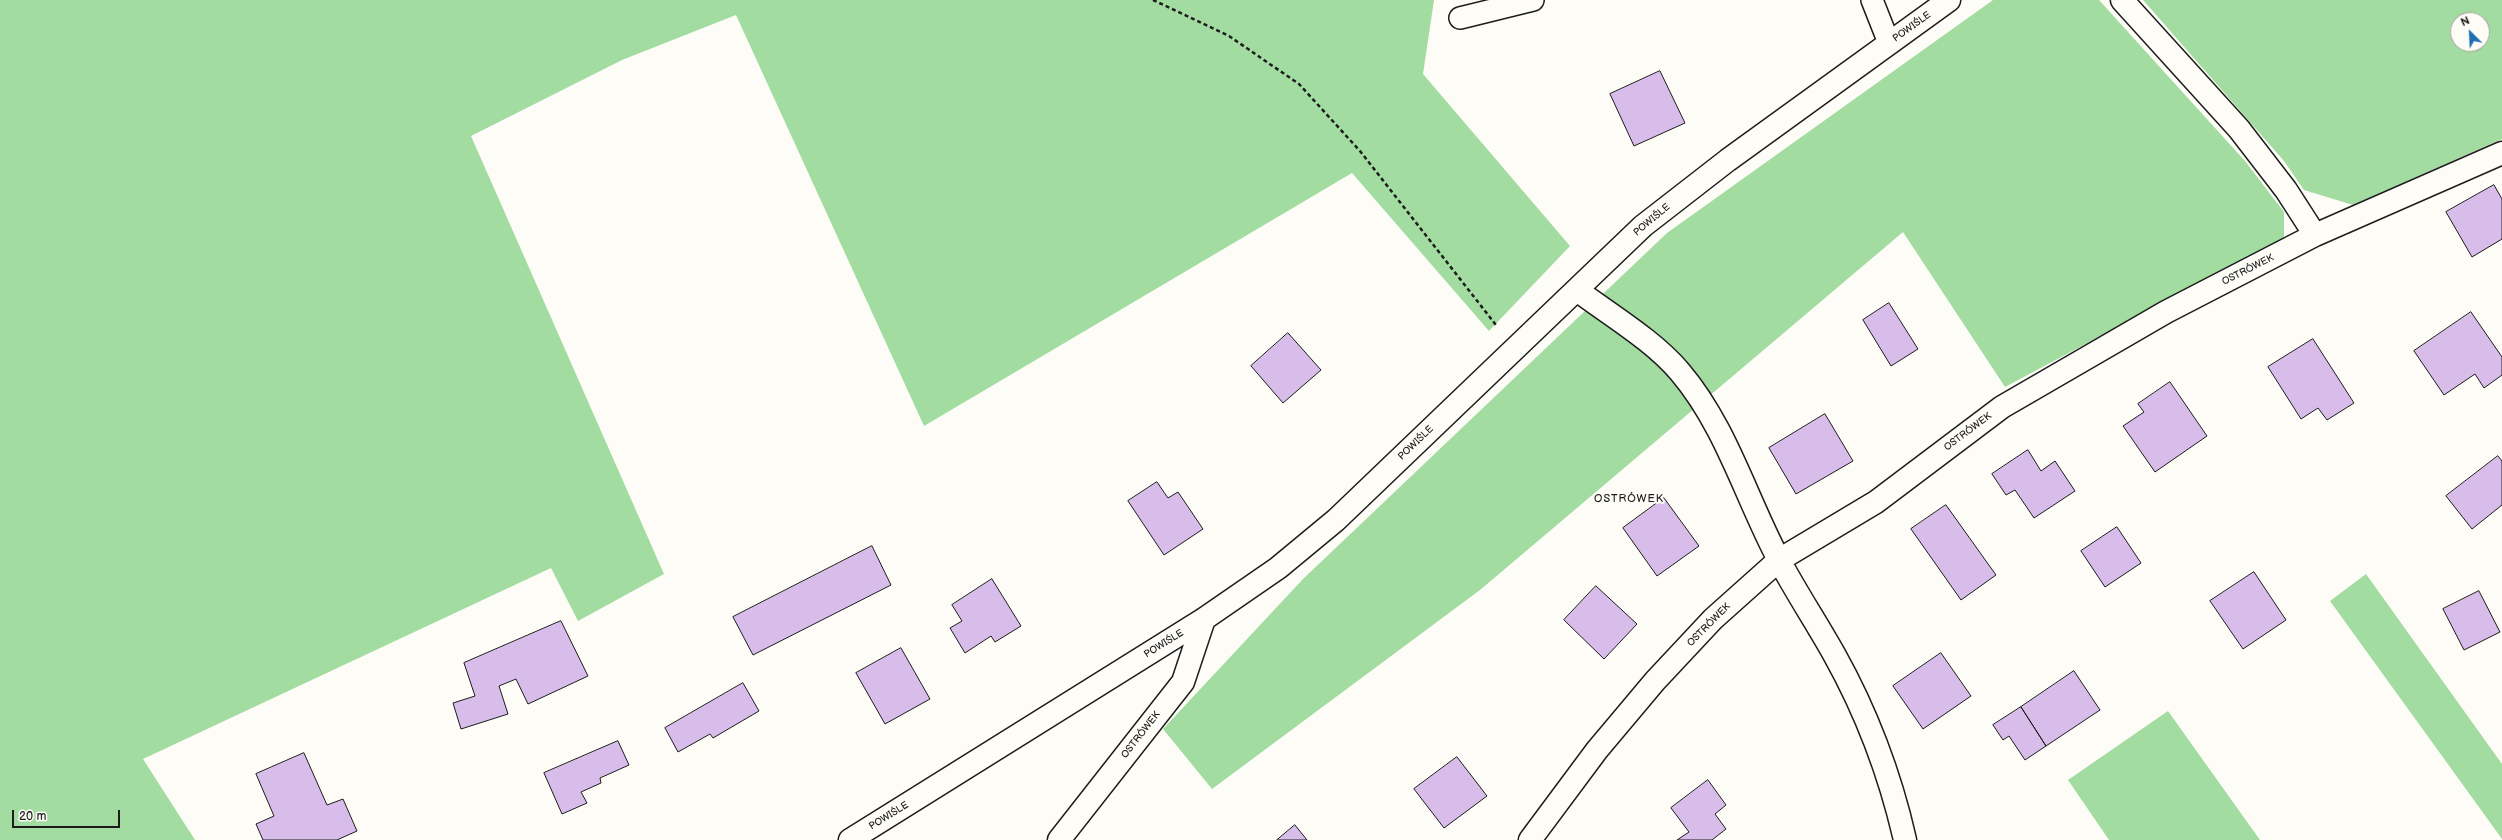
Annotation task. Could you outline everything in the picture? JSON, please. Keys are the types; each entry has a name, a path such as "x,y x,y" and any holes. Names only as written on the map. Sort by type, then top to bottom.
{"street":[{"name":"POWIŚLE","path":"850,840 1204,619 1278,568 1336,520 1643,226 1728,160 1949,0"},
{"path":"2122,0 2239,129 2286,190 2315,234"},
{"name":"OSTRÓWEK","path":"1530,840 1597,750 1655,680 1713,619 1779,560 1876,502 2002,407 2166,312 2315,234 2502,152"},
{"path":"1577,290 1662,354 1694,389 1711,416 1779,560 1834,654 1870,725 1893,788 1905,840"},
{"name":"OSTRÓWEK","path":"1059,840 1182,682 1204,619"}],"lane":[{"path":"1460,18 1533,0"},
{"path":"1872,0 1889,43"}],"path":[{"path":"1152,0 1229,36 1299,84 1360,151 1515,349"}],"green space":[{"path":"0,0 1434,0 1423,74 1570,246 1489,331 1352,173 924,426 736,15 622,60 471,136 664,574 578,621 551,568 143,759 195,840 0,840"},
{"path":"1993,0 2099,0 2245,161 2284,212 2284,238 2005,387 1903,232 1480,590 1212,789 1163,729 1303,579 1667,233"},
{"path":"2143,0 2502,0 2502,139 2353,205 2304,190 2284,161"},
{"path":"2366,574 2502,764 2502,839 2330,601"},
{"path":"2168,711 2260,840 2109,840 2068,780"}],"building":[{"path":"1660,71 1685,123 1634,146 1610,94"},
{"path":"2494,185 2502,199 2502,239 2472,257 2446,212"},
{"path":"1889,303 1918,349 1891,366 1863,320"},
{"path":"2471,312 2502,357 2502,375 2484,388 2475,374 2444,395 2414,351"},
{"path":"1288,333 1321,370 1283,403 1251,366"},
{"path":"2313,339 2354,403 2327,420 2318,408 2301,419 2268,367"},
{"path":"2170,382 2207,436 2155,472 2123,426 2144,412 2138,404"},
{"path":"1825,414 1853,461 1796,494 1769,448"},
{"path":"2028,450 2041,471 2055,461 2075,491 2034,518 2015,490 2006,495 1992,474"},
{"path":"2498,456 2502,461 2502,505 2472,529 2446,496"},
{"path":"1157,482 1168,498 1178,492 1203,529 1164,555 1128,501"},
{"path":"1664,498 1699,546 1657,576 1623,528"},
{"path":"1946,505 1996,575 1961,600 1911,529"},
{"path":"2117,527 2141,563 2105,587 2081,551"},
{"path":"872,546 891,585 753,655 733,617"},
{"path":"2254,572 2286,620 2243,649 2210,601"},
{"path":"992,579 1021,626 995,642 991,636 965,653 950,628 962,621 952,605"},
{"path":"1596,586 1637,624 1604,659 1564,620"},
{"path":"2479,591 2500,632 2464,650 2443,609"},
{"path":"561,621 588,676 528,704 516,679 499,686 508,714 461,729 453,703 475,696 464,663"},
{"path":"901,648 930,699 885,724 856,673"},
{"path":"1941,653 1971,696 1923,729 1893,686"},
{"path":"2074,671 2100,710 2046,746 2021,707"},
{"path":"743,683 759,711 713,738 710,734 678,752 665,728"},
{"path":"2021,707 2046,746 2025,760 2009,736 2003,740 1993,725"},
{"path":"618,741 629,765 600,778 601,783 581,792 587,803 562,814 544,773"},
{"path":"304,753 327,805 343,799 357,831 337,840 263,840 256,824 274,816 256,774"},
{"path":"1457,757 1487,796 1444,828 1414,789"},
{"path":"1708,780 1726,805 1715,814 1726,829 1712,840 1677,840 1689,832 1671,808"},
{"path":"1295,825 1307,840 1277,840"}],"district":[{"name":"OSTRÓWEK","path":"1629,499"}]}
